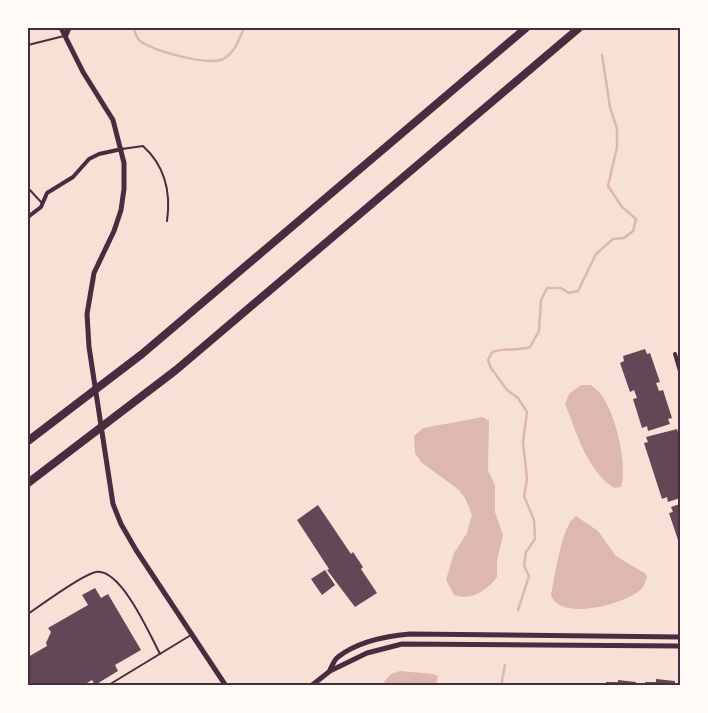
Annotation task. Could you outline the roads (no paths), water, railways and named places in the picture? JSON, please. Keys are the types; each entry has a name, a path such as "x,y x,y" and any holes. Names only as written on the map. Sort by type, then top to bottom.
{"highway":[{"path":"28,441 149,348 526,28"},
{"path":"28,483 176,370 579,28"}],"street":[{"path":"61,28 83,72 108,111 122,148 123,200 116,226 97,265 90,289 87,314 89,347 107,475 117,516 126,534 226,686"},
{"path":"66,35 69,28"},
{"path":"28,217 38,210 47,193 73,177 89,159 99,154 122,148"},
{"path":"675,354 680,371"},
{"path":"330,671 336,658 352,649 399,635 680,637"},
{"path":"621,645 622,636"},
{"path":"311,686 330,671 367,653 388,646 411,643 680,646"}],"lane":[{"path":"28,45 66,35"},
{"path":"122,148 143,146 160,168 168,191 167,221"},
{"path":"28,188 42,203"},
{"path":"28,614 88,576 102,572 112,577 124,590 160,654"},
{"path":"107,686 192,634"}],"waterway":[{"path":"133,28 140,41 147,45 181,56 205,61 223,59 231,53 244,28"},
{"path":"518,610 529,576 524,566 526,552 535,539 534,520 524,496 527,479 523,442 527,412 518,398 507,390 491,368 488,360 492,352 530,347 539,331 541,300 547,288 561,288 569,293 578,291 596,254 613,239 624,238 633,231 636,219 622,207 608,186 617,147 617,129 610,107 602,55"},
{"path":"501,686 505,665"}]}
